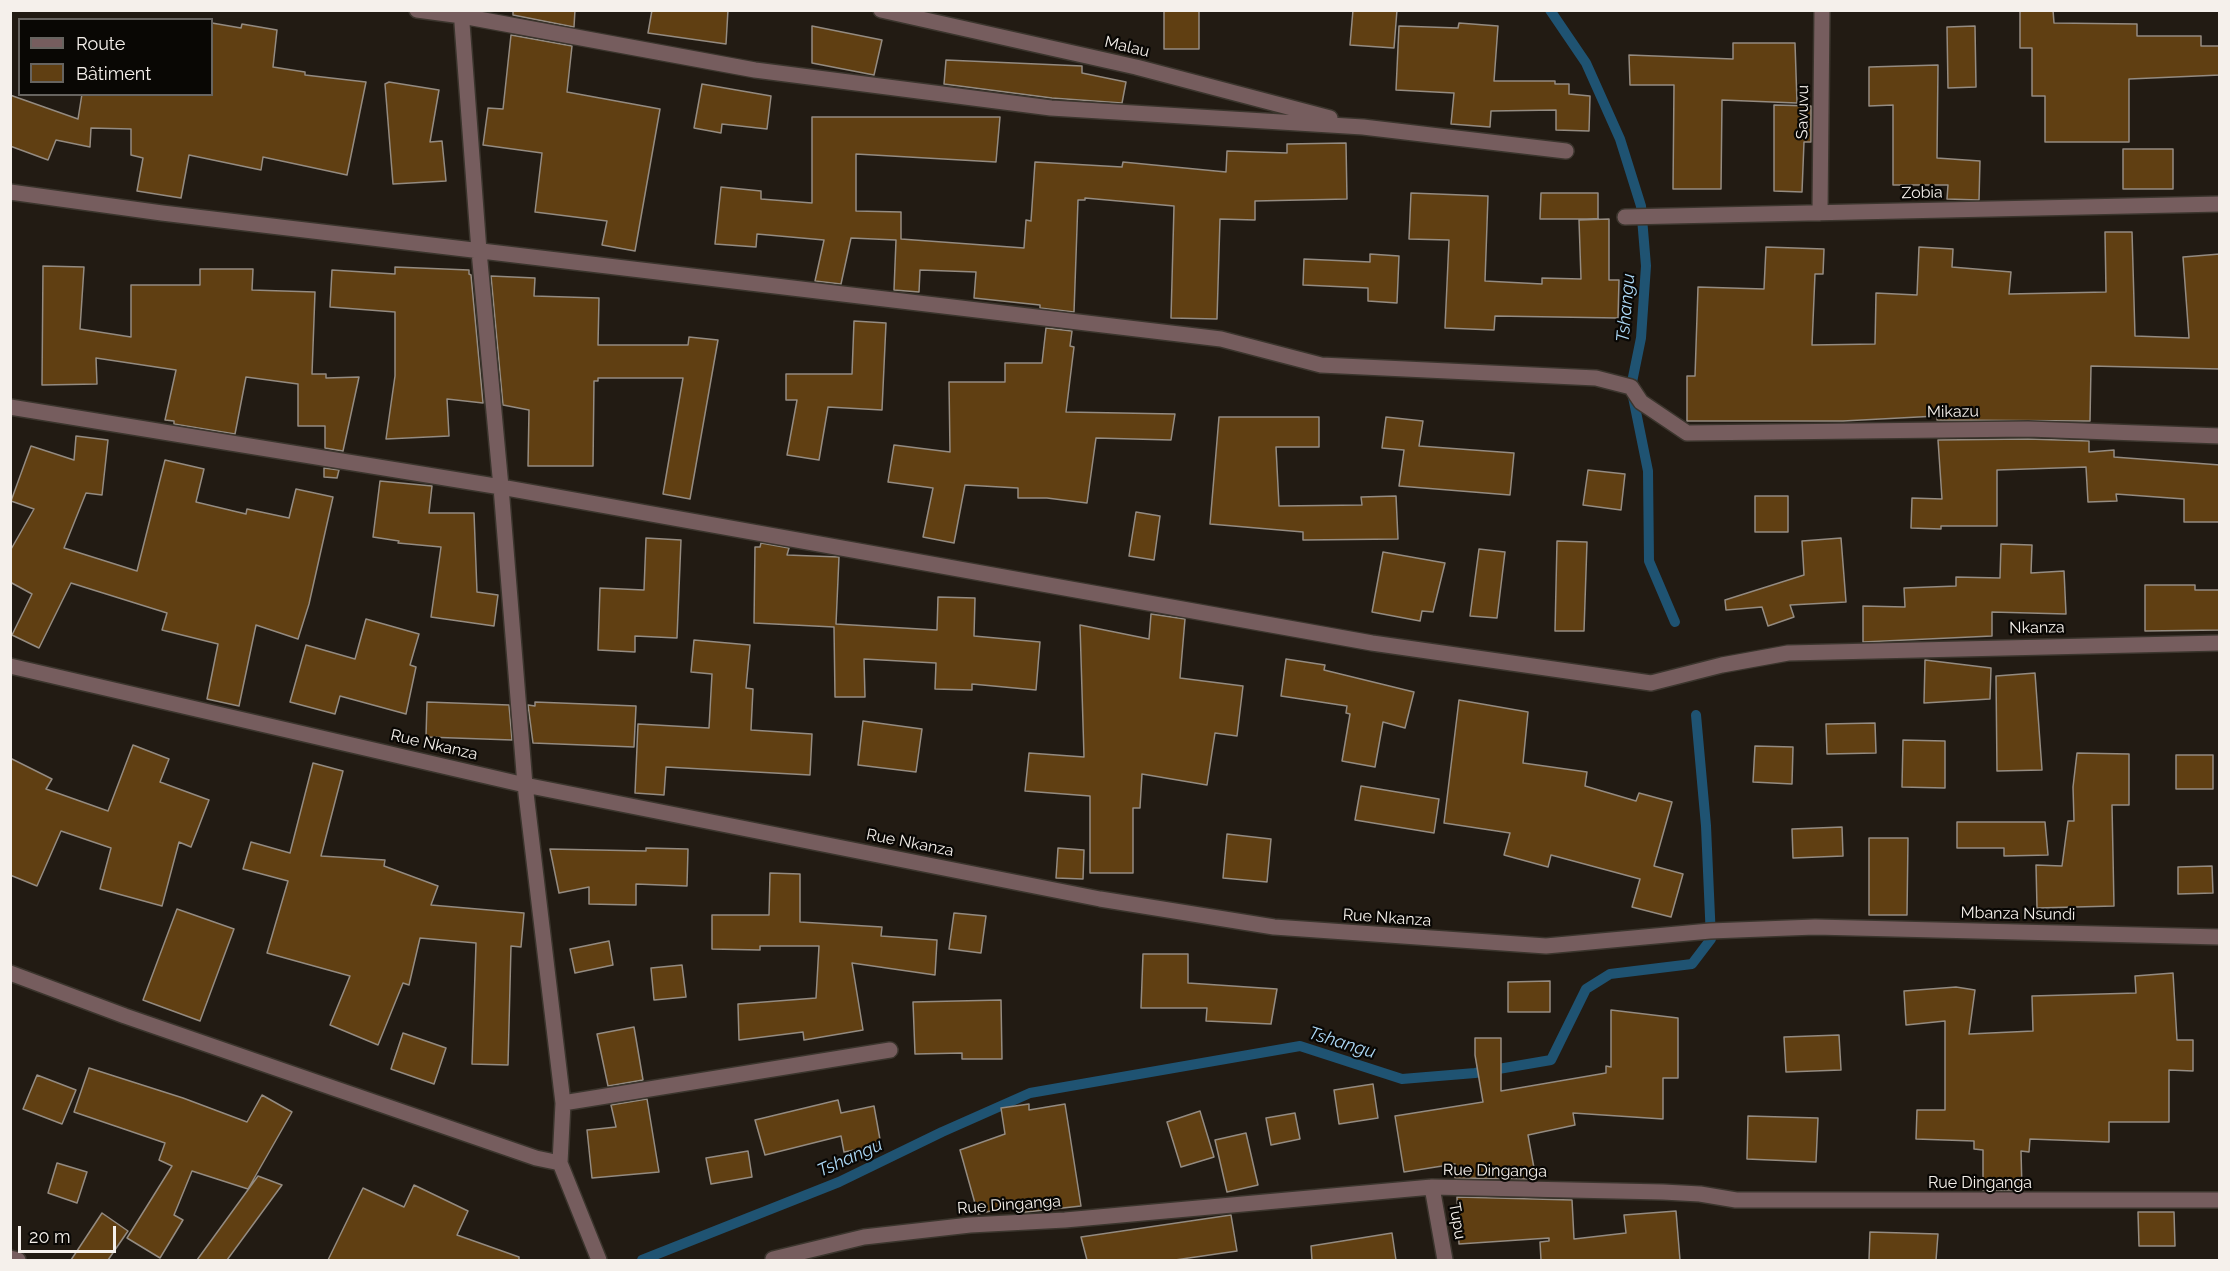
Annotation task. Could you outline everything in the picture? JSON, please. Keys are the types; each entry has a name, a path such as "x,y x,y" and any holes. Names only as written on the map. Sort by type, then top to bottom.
{"street":[{"path":"417,10 462,13 755,70 1051,108 1363,127 1566,151"},
{"name":"Malau","path":"881,10 1136,67 1363,127"},
{"name":"Savuvu","path":"1820,213 1822,10"},
{"path":"462,13 478,251 501,487 525,785 562,1103 560,1163 598,1260"},
{"path":"10,192 162,213 478,251"},
{"name":"Zobia","path":"1625,217 2220,204"},
{"name":"Mikazu","path":"478,251 1221,339 1321,365 1596,378 1631,387 1641,402 1687,433 2028,429 2220,436"},
{"name":"Nkanza","path":"10,407 501,487 1372,643 1651,683 1722,665 1788,653 2220,643"},
{"name":"Rue Nkanza","path":"10,666 525,785 1100,899 1274,927 1546,946 1710,931 1815,927"},
{"name":"Mbanza Nsundi","path":"1815,927 2220,937"},
{"path":"10,973 125,1016 536,1158 560,1163"},
{"path":"562,1103 890,1050"},
{"name":"Rue Dinganga","path":"773,1259 864,1237 970,1225 1065,1220 1432,1187 1663,1192 1700,1194 1736,1200 2220,1200"},
{"name":"Tupu","path":"1432,1187 1446,1260"},
{"path":"10,1258 18,1260"}],"building":[{"path":"513,10 575,10 574,27 513,15"},
{"path":"652,10 728,10 726,44 648,33"},
{"path":"1164,10 1199,10 1199,49 1164,49"},
{"path":"1353,10 1397,10 1394,48 1350,45"},
{"path":"2020,10 2053,10 2054,23 2137,24 2137,36 2201,36 2201,46 2220,46 2220,75 2129,79 2129,142 2045,142 2045,96 2032,96 2032,48 2020,48"},
{"path":"213,23 241,28 242,24 277,30 273,67 305,72 305,75 366,82 347,175 263,157 261,170 189,155 181,198 137,191 143,158 131,155 131,129 91,128 90,147 56,140 48,160 10,146 10,95 78,119 82,96 213,96"},
{"path":"1459,23 1498,26 1494,81 1555,81 1555,84 1569,84 1569,94 1590,96 1589,131 1556,130 1556,110 1491,111 1490,127 1451,124 1454,93 1396,90 1399,26 1458,28"},
{"path":"812,26 882,40 874,75 812,63"},
{"path":"1975,26 1976,87 1948,88 1947,27"},
{"path":"511,35 572,46 567,92 660,109 635,251 602,245 607,221 535,212 542,153 483,145 488,108 503,109"},
{"path":"1733,43 1795,43 1797,103 1722,100 1721,189 1673,189 1674,85 1630,85 1629,55 1733,59"},
{"path":"946,60 1082,66 1082,73 1126,82 1122,103 1052,98 944,84"},
{"path":"1938,65 1937,158 1980,161 1979,200 1947,199 1948,185 1893,185 1893,105 1869,106 1869,67"},
{"path":"389,82 439,90 430,142 442,141 446,181 393,184 385,84"},
{"path":"702,84 771,96 767,129 722,124 721,133 694,128"},
{"path":"1774,105 1811,106 1811,142 1804,142 1802,192 1774,191"},
{"path":"812,117 1000,117 996,162 856,154 856,211 901,212 901,239 1024,248 1026,220 1031,221 1035,162 1122,167 1123,162 1226,172 1227,151 1287,153 1287,144 1346,143 1347,199 1255,201 1255,220 1220,219 1217,319 1171,318 1174,206 1085,198 1085,200 1078,200 1074,312 1040,308 1040,305 974,298 976,272 920,270 919,292 894,290 896,240 851,238 841,284 815,281 824,240 757,234 756,247 715,244 721,187 761,191 761,199 812,203"},
{"path":"2123,149 2173,149 2173,189 2123,189"},
{"path":"1411,193 1488,196 1485,281 1542,284 1542,278 1581,279 1579,220 1609,219 1609,280 1619,280 1618,318 1495,316 1494,330 1445,328 1449,240 1409,239"},
{"path":"1541,193 1598,193 1598,219 1540,219"},
{"path":"2105,232 2132,232 2135,336 2189,338 2183,257 2220,254 2220,369 2091,366 2090,421 1937,420 1937,416 1843,421 1687,421 1687,376 1695,376 1698,287 1764,289 1766,247 1824,249 1823,274 1815,274 1812,345 1875,344 1876,293 1917,295 1919,247 1953,249 1952,267 2011,272 2009,294 2106,292"},
{"path":"1370,254 1399,256 1397,303 1368,301 1368,288 1303,285 1304,259 1370,262"},
{"path":"43,266 84,267 80,329 131,337 131,285 200,285 200,269 253,269 252,290 315,292 312,374 326,374 326,378 359,377 343,451 325,448 325,426 298,426 298,384 246,377 235,434 174,424 174,421 165,420 176,370 96,358 97,384 42,385"},
{"path":"395,267 469,270 471,275 483,403 447,399 449,436 386,439 395,376 395,312 330,307 332,270 395,274"},
{"path":"491,276 535,278 534,296 599,298 598,345 688,345 689,337 718,340 690,499 663,494 683,378 598,378 598,381 594,381 593,466 528,466 529,410 503,405"},
{"path":"854,321 886,323 882,410 828,407 819,460 787,455 797,400 786,400 786,374 852,374"},
{"path":"1046,328 1072,331 1070,346 1074,347 1066,412 1175,414 1171,440 1096,438 1087,503 1047,498 1018,498 1018,488 965,485 954,543 923,537 933,488 888,482 894,445 950,452 949,382 1005,382 1005,363 1042,363"},
{"path":"1219,417 1319,417 1319,447 1276,447 1279,506 1362,505 1361,497 1396,496 1398,539 1303,540 1303,532 1210,524"},
{"path":"1386,417 1423,421 1419,446 1514,453 1510,495 1399,486 1404,450 1382,448"},
{"path":"76,436 108,440 102,495 86,493 64,548 137,571 165,460 204,469 196,502 246,514 247,509 289,518 296,489 333,497 309,604 298,639 256,625 239,706 207,699 218,644 162,630 167,613 71,583 39,648 12,635 32,594 10,582 10,551 34,509 11,501 31,446 74,460"},
{"path":"1938,440 2089,441 2089,452 2114,450 2114,457 2220,465 2220,522 2184,522 2184,499 2116,494 2117,501 2088,502 2086,467 1997,470 1997,526 1911,528 1912,498 1942,499"},
{"path":"324,468 339,470 337,478 324,477"},
{"path":"1588,470 1625,474 1621,510 1583,505"},
{"path":"380,481 432,486 429,513 474,513 477,592 498,595 494,626 431,617 441,547 398,543 399,541 373,537"},
{"path":"1755,496 1788,496 1788,532 1755,532"},
{"path":"1136,512 1160,516 1154,560 1129,556"},
{"path":"646,538 681,540 677,638 635,636 635,652 598,650 600,588 644,590"},
{"path":"1841,538 1846,602 1790,605 1794,617 1768,626 1762,607 1726,610 1725,600 1804,575 1802,541"},
{"path":"1557,541 1587,542 1584,631 1555,631"},
{"path":"761,543 789,548 787,555 839,557 836,624 937,630 938,597 975,598 974,636 1040,642 1036,690 972,684 972,690 935,689 936,663 864,659 865,697 835,697 834,627 754,623 755,547 760,547"},
{"path":"2001,544 2032,545 2031,573 2064,571 2066,614 1992,612 1992,636 1863,642 1863,606 1905,607 1904,588 1956,586 1956,577 2000,578"},
{"path":"1479,549 1505,552 1497,618 1470,616"},
{"path":"1383,552 1445,563 1433,612 1422,611 1420,621 1372,612"},
{"path":"2145,585 2195,585 2195,590 2220,590 2220,630 2145,631"},
{"path":"1151,614 1185,619 1180,678 1243,686 1237,736 1215,733 1207,785 1142,774 1140,808 1133,808 1133,873 1090,873 1090,796 1025,791 1029,753 1084,757 1080,625 1149,639"},
{"path":"366,619 419,634 410,665 416,667 406,714 340,696 335,714 290,702 306,645 355,659"},
{"path":"694,640 750,645 746,688 753,689 751,730 812,734 810,775 666,767 664,795 635,793 638,724 709,728 712,674 691,672"},
{"path":"1286,659 1325,665 1324,670 1414,692 1405,728 1383,722 1375,767 1342,761 1350,714 1346,713 1347,706 1281,696"},
{"path":"1925,660 1991,668 1990,699 1924,703"},
{"path":"2035,673 2042,770 1997,771 1996,676"},
{"path":"1459,700 1528,712 1523,763 1587,772 1585,786 1636,801 1639,793 1672,802 1654,866 1683,874 1671,917 1632,907 1640,879 1551,855 1548,867 1504,855 1510,833 1444,823"},
{"path":"427,702 509,705 512,740 426,737"},
{"path":"535,702 636,706 634,747 533,743 528,705 535,706"},
{"path":"863,721 922,729 916,772 858,765"},
{"path":"1875,723 1876,753 1827,754 1826,724"},
{"path":"1903,740 1945,741 1945,788 1902,787"},
{"path":"133,745 169,759 160,782 209,800 191,847 179,842 162,906 100,889 111,848 61,831 37,886 10,875 10,758 52,779 46,789 108,811"},
{"path":"1755,746 1793,747 1792,784 1753,782"},
{"path":"2077,753 2129,754 2129,805 2112,805 2114,906 2037,908 2036,865 2062,866 2068,821 2074,821 2073,787"},
{"path":"2176,755 2213,755 2213,789 2176,789"},
{"path":"313,763 343,771 321,856 385,860 384,866 438,886 431,905 524,913 521,947 511,946 508,1065 472,1064 476,943 420,938 409,985 403,983 378,1045 330,1025 350,976 267,953 288,881 243,869 251,842 290,853"},
{"path":"1361,786 1439,799 1434,833 1355,820"},
{"path":"1957,822 2045,822 2048,855 2004,856 2004,848 1957,848"},
{"path":"1842,827 1843,856 1793,858 1792,829"},
{"path":"1227,834 1271,839 1267,882 1223,878"},
{"path":"1869,838 1908,838 1907,915 1869,915"},
{"path":"646,848 688,849 687,886 636,884 636,905 589,904 589,887 559,893 550,849 646,851"},
{"path":"1058,848 1084,850 1083,879 1056,878"},
{"path":"2212,866 2213,893 2178,894 2178,867"},
{"path":"770,873 800,874 800,922 882,927 881,936 937,940 935,975 852,963 863,1030 804,1040 803,1032 739,1040 738,1004 816,998 819,946 760,946 760,950 712,949 712,915 769,915"},
{"path":"177,909 234,929 200,1021 143,1000"},
{"path":"954,913 986,916 981,953 949,949"},
{"path":"609,941 613,965 575,973 570,949"},
{"path":"1143,954 1188,954 1188,983 1277,989 1271,1024 1206,1021 1207,1008 1141,1008"},
{"path":"682,965 686,997 654,1000 651,968"},
{"path":"2173,973 2177,1040 2193,1040 2193,1071 2169,1070 2169,1122 2109,1122 2109,1142 2030,1139 2029,1152 2021,1151 2022,1190 1983,1190 1983,1150 1974,1149 1974,1141 1916,1139 1917,1110 1945,1110 1945,1021 1906,1025 1904,991 1956,987 1975,990 1969,1034 2033,1031 2032,996 2136,993 2135,976"},
{"path":"1550,981 1550,1012 1508,1012 1508,982"},
{"path":"1001,1000 1002,1059 962,1059 962,1053 915,1054 913,1002"},
{"path":"1611,1010 1678,1018 1678,1078 1663,1078 1663,1119 1573,1113 1575,1125 1528,1135 1536,1179 1455,1178 1455,1164 1404,1172 1395,1116 1483,1102 1475,1055 1475,1038 1501,1038 1501,1091 1606,1073 1606,1066 1611,1067"},
{"path":"634,1027 643,1080 608,1086 597,1034"},
{"path":"403,1033 446,1048 434,1084 391,1069"},
{"path":"1839,1035 1841,1070 1786,1072 1784,1037"},
{"path":"89,1068 183,1098 247,1122 262,1095 292,1112 248,1189 192,1171 174,1215 183,1220 160,1258 127,1238 172,1166 159,1160 165,1143 74,1112"},
{"path":"37,1075 76,1090 62,1124 23,1109"},
{"path":"1373,1084 1378,1118 1339,1124 1334,1090"},
{"path":"647,1099 659,1172 592,1178 587,1130 616,1127 611,1105"},
{"path":"838,1100 841,1113 874,1106 881,1145 844,1152 841,1136 765,1155 755,1120"},
{"path":"1029,1104 1029,1110 1065,1104 1081,1206 1017,1213 1016,1205 978,1214 960,1150 1005,1134 1001,1108"},
{"path":"1200,1111 1214,1157 1181,1167 1167,1122"},
{"path":"1295,1113 1300,1139 1271,1145 1266,1118"},
{"path":"1748,1116 1818,1118 1816,1162 1747,1159"},
{"path":"1246,1133 1258,1185 1227,1192 1215,1140"},
{"path":"748,1151 752,1177 711,1184 706,1158"},
{"path":"57,1163 87,1172 77,1203 48,1193"},
{"path":"258,1176 282,1185 227,1260 197,1260"},
{"path":"414,1185 468,1211 457,1235 519,1257 519,1260 328,1260 363,1188 404,1207"},
{"path":"1457,1197 1572,1200 1574,1239 1626,1233 1624,1215 1676,1211 1680,1260 1541,1260 1540,1242 1549,1241 1549,1238 1459,1244"},
{"path":"2138,1212 2174,1212 2175,1246 2139,1246"},
{"path":"102,1213 128,1231 108,1260 71,1260"},
{"path":"1231,1215 1237,1251 1175,1260 1087,1260 1081,1237"},
{"path":"1870,1232 1938,1234 1936,1260 1869,1260"},
{"path":"1392,1233 1396,1260 1312,1260 1311,1246"}],"waterway":[{"name":"Tshangu","path":"1550,10 1586,63 1620,139 1641,206 1646,266 1641,338 1631,387 1648,471 1649,561 1675,622"},
{"name":"Tshangu","path":"642,1260 839,1182 942,1132 1030,1093 1300,1046 1402,1079 1475,1073 1551,1060 1586,989 1610,974 1692,964 1711,939 1706,826 1696,715"}]}
